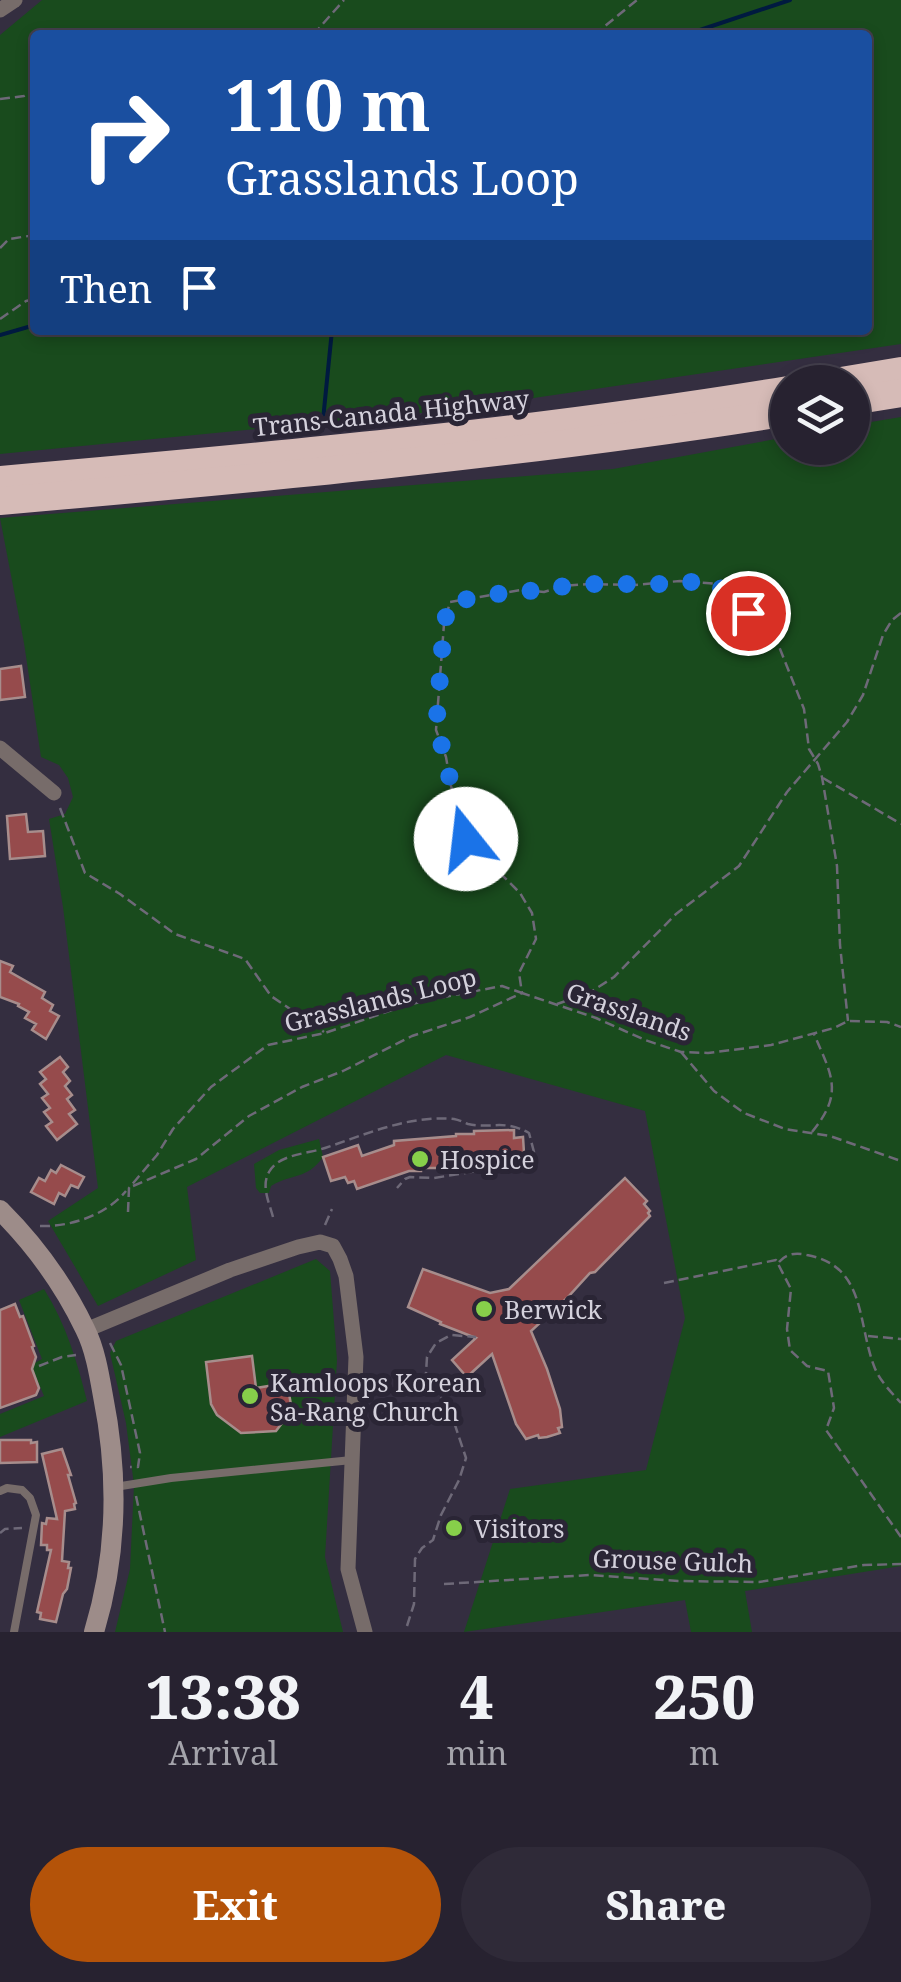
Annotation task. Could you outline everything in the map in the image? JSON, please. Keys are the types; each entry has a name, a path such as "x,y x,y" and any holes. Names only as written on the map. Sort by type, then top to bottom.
{"highway":[{"path":"870,376 901,371"},
{"name":"Trans-Canada Highway","path":"0,480 420,441 770,393"},
{"path":"870,398 901,393"},
{"name":"Trans-Canada Highway","path":"0,501 424,462 770,415"}],"main road":[{"path":"0,1210 31,1241 86,1330 98,1368 121,1480 110,1568 94,1632"}],"street":[{"path":"0,10 15,0"},
{"path":"0,748 54,793"},
{"path":"86,1330 230,1270 298,1247 320,1242 333,1246 346,1276 356,1357 348,1569 365,1632"}],"lane":[{"path":"121,1480 352,1460"},
{"path":"0,1491 22,1490 30,1498 36,1515 14,1632"}],"path":[{"path":"317,30 344,0"},
{"path":"600,30 637,0"},
{"path":"0,99 30,92"},
{"path":"0,248 9,240 30,235"},
{"path":"0,319 30,300"},
{"path":"34,1226 62,1227 115,1204 130,1188 196,1158 249,1116 302,1087 412,1036 470,1017 522,993 519,973 536,939 532,913 520,893 466,839 436,730 444,624 450,602 576,585 680,581 718,584 778,644 804,709 809,749 822,777 837,866 848,1021"},
{"path":"556,1004 589,993 614,977 676,914 739,866 787,792 847,722 864,695 883,636 901,613"},
{"path":"822,777 901,824"},
{"path":"54,793 85,873 174,934 245,958 271,996 325,1033"},
{"name":"Grasslands Loop","path":"130,1188 173,1129 211,1087 268,1045 325,1033 407,1005 444,997 502,986 522,993"},
{"name":"Grasslands","path":"522,993 681,1052 708,1053 772,1045 848,1021 887,1022 901,1027"},
{"path":"811,1133 833,1098 829,1069 814,1033"},
{"path":"681,1052 714,1091 744,1113 786,1129 830,1136 901,1161"},
{"path":"273,1216 264,1187 272,1166 287,1158 418,1120 459,1119 466,1124 513,1125 528,1134 534,1152 521,1164 434,1178 410,1177 397,1188"},
{"path":"128,1212 130,1188"},
{"path":"325,1225 332,1210"},
{"path":"778,1263 784,1256 800,1253 823,1258 842,1270 860,1307 875,1369 901,1403"},
{"path":"664,1283 776,1260 791,1289 787,1329 790,1350 806,1366 828,1372 834,1408 826,1430 901,1537"},
{"path":"407,1626 414,1604 415,1560 433,1540 466,1458 448,1407 430,1385 427,1357 436,1344 451,1336 476,1337"},
{"path":"867,1336 901,1339"},
{"path":"109,1342 122,1365 140,1453 138,1466 121,1480 166,1632"},
{"path":"39,1366 79,1354"},
{"path":"0,1532 13,1528 34,1530"},
{"name":"Grouse Gulch","path":"444,1584 589,1574 758,1582 901,1564"}],"green space":[{"path":"42,0 901,0 901,344 452,410 0,454 0,35"},
{"path":"901,417 901,1566 745,1591 752,1632 691,1632 685,1600 464,1632 510,1489 646,1470 685,1318 645,1111 446,1055 187,1187 196,1260 98,1306 48,1221 98,1188 49,819 65,814 73,797 68,778 59,765 41,757 0,518 613,469 770,440 770,465 870,465 870,422"},
{"path":"319,1139 323,1157 317,1164 271,1186 269,1193 260,1193 254,1164 279,1150"},
{"path":"316,1259 330,1271 337,1360 325,1557 343,1632 115,1632 130,1569 134,1485 126,1423 110,1353 116,1341"},
{"path":"44,1289 70,1343 87,1401 0,1437 0,1414 44,1396 31,1365 42,1359 19,1300"}],"building":[{"path":"21,666 25,697 0,700 0,669"},
{"path":"26,814 28,832 43,831 45,856 10,859 7,816"},
{"path":"0,961 13,966 10,972 45,992 42,998 53,1005 50,1011 59,1016 46,1039 32,1030 36,1024 25,1018 29,1012 0,997"},
{"path":"60,1057 68,1067 63,1072 70,1081 65,1086 72,1095 67,1099 75,1110 69,1114 77,1124 57,1140 46,1126 52,1122 44,1112 50,1108 42,1098 48,1094 40,1084 46,1079 40,1072"},
{"name":"Hospice","path":"514,1130 514,1138 523,1137 524,1153 515,1153 516,1161 421,1168 357,1189 354,1181 348,1183 345,1177 331,1181 323,1157 358,1145 362,1156 394,1145 394,1141"},
{"path":"61,1165 84,1177 78,1188 71,1185 65,1196 59,1193 54,1204 31,1192 39,1178 45,1181 51,1170 56,1173"},
{"name":"Berwick","path":"625,1178 647,1201 644,1204 650,1216 531,1331 560,1409 562,1427 558,1428 560,1433 526,1439 516,1424 492,1354 465,1375 452,1360 476,1338 408,1307 423,1269 490,1293 509,1289"},
{"path":"15,1304 34,1346 32,1369 39,1388 36,1395 0,1408 0,1310"},
{"name":"Kamloops Korean Sa-Rang Church","path":"252,1356 256,1388 287,1383 292,1410 276,1431 241,1433 217,1415 211,1404 206,1362"},
{"path":"0,1440 37,1442 37,1462 0,1463"},
{"path":"62,1449 76,1503 75,1509 65,1511 62,1561 69,1562 71,1568 56,1622 40,1619 41,1613 37,1612 51,1550 41,1545 42,1523 46,1524 47,1518 57,1519 42,1454"}],"waterway":[{"path":"700,30 790,0"},
{"path":"0,335 30,326"},
{"path":"322,430 332,335"}],"place":[{"name":"Hospice","path":"420,1159"},
{"name":"Berwick","path":"484,1309"},
{"name":"Kamloops Korean Sa-Rang Church","path":"250,1396"},
{"name":"Visitors","path":"454,1528"}],"route":[{"path":"466,839 436,730 444,624 450,602 589,584 710,582 718,584 748,613"}]}
